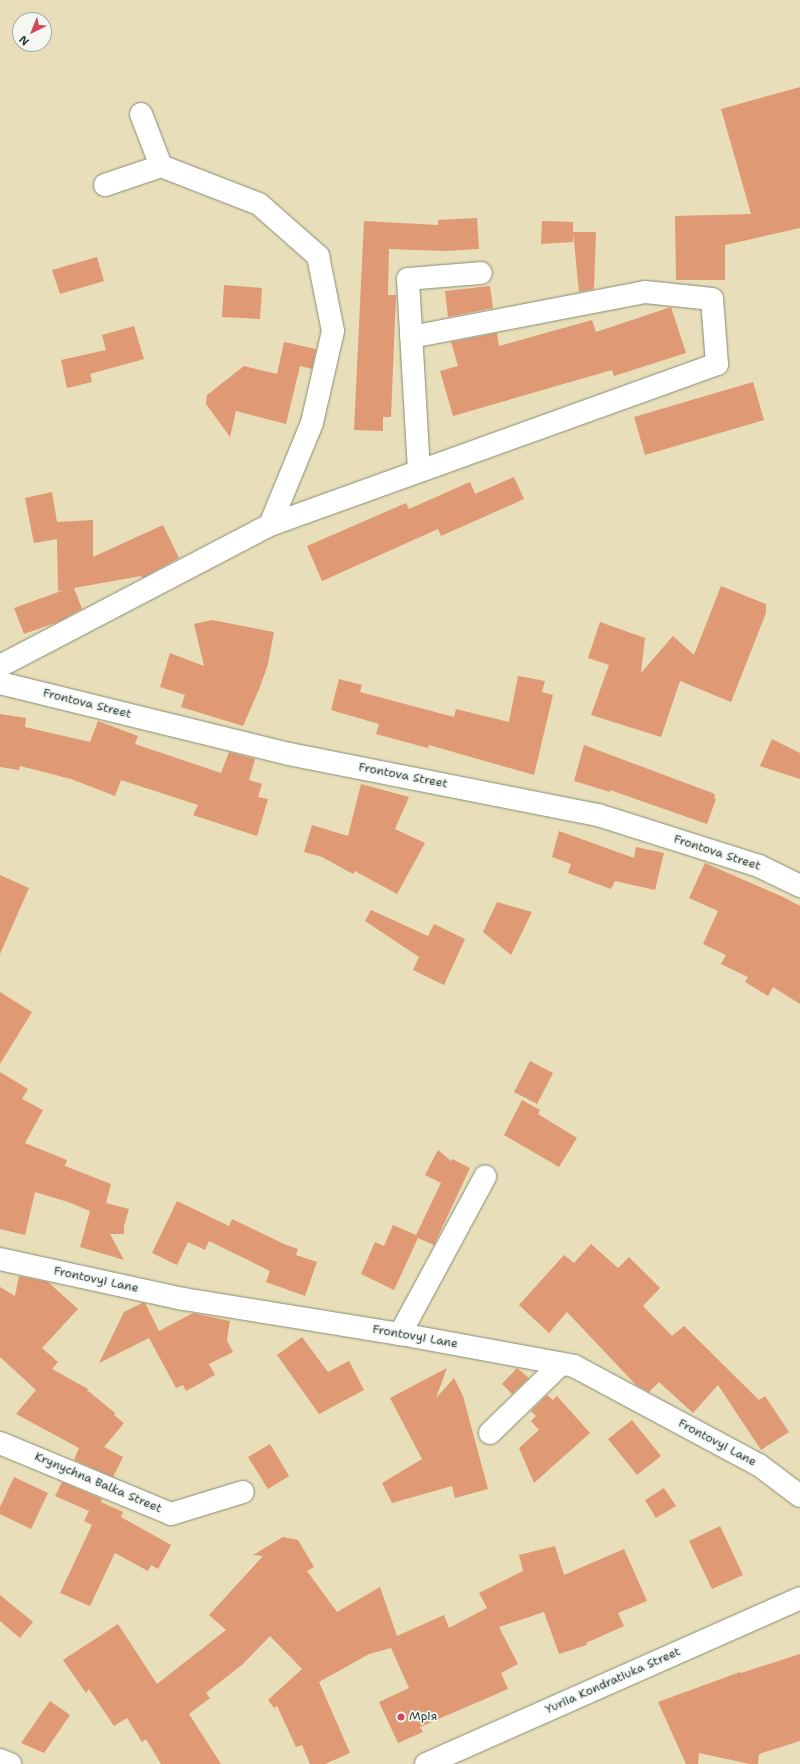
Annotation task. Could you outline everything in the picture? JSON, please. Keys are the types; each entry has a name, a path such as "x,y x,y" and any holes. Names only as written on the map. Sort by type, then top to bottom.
{"street":[{"path":"141,114 161,166"},
{"path":"105,185 161,166 259,204 318,256 333,331 312,423 270,525"},
{"path":"419,471 408,279 481,273"},
{"path":"0,666 270,525 717,364 712,299 645,292 411,337"},
{"name":"Frontova Street","path":"0,683 289,754 598,815 759,866 800,886"},
{"path":"400,1334 485,1177"},
{"name":"Frontovyi Lane","path":"0,1259 184,1299 400,1334 574,1366 759,1465 800,1496"},
{"path":"490,1433 561,1364"},
{"name":"Krynychna Balka Street","path":"0,1442 171,1514 243,1492"},
{"name":"Yuriia Kondratiuka Street","path":"426,1764 800,1598"},
{"path":"0,1760 10,1764"}],"building":[{"path":"800,87 800,228 725,245 725,280 676,280 675,216 751,214 721,109"},
{"path":"477,218 479,249 446,251 389,249 388,295 396,295 391,417 383,417 383,431 354,430 364,221 438,225 438,220"},
{"path":"542,221 573,222 573,242 541,244"},
{"path":"573,232 596,232 594,289 579,292"},
{"path":"97,257 104,281 60,294 52,270"},
{"path":"224,285 262,288 260,319 222,317"},
{"path":"490,286 493,308 448,317 445,291"},
{"path":"671,307 686,353 614,376 612,370 453,416 440,371 458,366 451,342 497,333 499,346 592,320 596,332"},
{"path":"134,326 144,359 90,374 92,382 67,388 61,360 106,350 102,335"},
{"path":"284,342 316,349 312,369 300,366 286,424 236,411 230,437 206,404 207,395 244,366 277,374"},
{"path":"753,382 764,420 645,455 634,417"},
{"path":"514,477 524,499 441,536 438,529 322,581 307,546 406,503 409,509 470,482 475,494"},
{"path":"52,492 57,522 93,520 93,557 163,525 179,558 142,578 141,576 74,588 82,609 58,622 24,634 14,608 64,590 58,591 57,539 34,543 25,498"},
{"path":"721,586 766,604 766,613 731,702 680,681 661,737 591,715 609,665 588,658 600,622 645,638 641,673 673,636 694,655"},
{"path":"212,620 274,632 268,664 243,726 181,707 185,695 160,687 170,653 204,666 194,624"},
{"path":"518,676 545,681 542,692 553,695 534,775 429,745 428,748 376,734 379,724 331,710 339,679 362,685 360,692 454,717 456,709 509,722"},
{"path":"0,714 26,718 25,727 90,742 98,721 138,736 135,744 221,773 229,752 255,759 249,780 262,784 258,797 268,799 257,836 193,815 198,805 121,780 115,796 71,779 20,766 19,770 0,767"},
{"path":"772,739 800,753 800,779 760,766"},
{"path":"584,745 715,794 714,798 716,799 707,824 610,790 610,792 574,781"},
{"path":"361,784 409,797 395,829 425,843 397,894 355,871 353,874 322,857 304,852 312,825 348,836"},
{"path":"559,831 634,858 636,847 664,853 655,890 615,881 611,889 568,873 571,864 552,857"},
{"path":"705,863 800,906 800,1004 773,987 768,996 745,982 748,977 721,964 726,955 703,944 718,911 689,898"},
{"path":"0,875 29,888 0,954"},
{"path":"497,902 532,912 511,955 483,932"},
{"path":"371,910 428,936 434,924 465,939 444,985 413,970 419,957 365,921"},
{"path":"0,992 32,1012 0,1064"},
{"path":"530,1061 553,1073 537,1104 514,1092"},
{"path":"0,1072 28,1089 22,1099 43,1110 25,1143 67,1160 65,1166 111,1184 106,1203 129,1209 124,1226 124,1234 110,1234 124,1260 80,1247 90,1211 68,1202 35,1192 25,1235 0,1229"},
{"path":"522,1100 540,1110 538,1114 577,1138 559,1167 504,1135"},
{"path":"438,1150 451,1161 452,1159 470,1168 434,1245 418,1238 394,1290 361,1274 375,1242 384,1246 393,1225 416,1235 441,1183 425,1175"},
{"path":"177,1201 229,1226 232,1219 284,1244 298,1249 296,1255 317,1262 305,1296 266,1282 270,1271 209,1241 205,1250 188,1242 177,1265 152,1253"},
{"path":"591,1244 618,1268 629,1257 660,1288 643,1306 672,1336 684,1326 759,1400 765,1396 789,1432 761,1450 718,1385 693,1413 659,1382 649,1392 636,1385 567,1312 549,1333 519,1305 564,1255 574,1263"},
{"path":"19,1276 48,1282 78,1309 42,1348 58,1362 52,1369 88,1389 87,1390 115,1413 114,1415 124,1423 104,1447 123,1457 113,1477 74,1460 79,1448 16,1414 36,1390 0,1357 0,1287 15,1296"},
{"path":"145,1303 159,1331 193,1313 230,1321 227,1340 233,1352 209,1364 215,1375 186,1391 183,1385 176,1388 149,1338 99,1363 124,1312"},
{"path":"302,1337 328,1372 349,1361 364,1390 319,1414 277,1355"},
{"path":"447,1368 436,1398 454,1378 463,1396 488,1489 455,1498 452,1486 392,1503 382,1483 422,1459 390,1398"},
{"path":"517,1368 529,1378 512,1394 502,1384"},
{"path":"547,1395 553,1400 557,1396 590,1433 534,1483 519,1448 539,1430 531,1421 536,1416 531,1411"},
{"path":"632,1420 661,1456 637,1475 608,1439"},
{"path":"270,1444 289,1476 268,1489 248,1457"},
{"path":"14,1477 48,1493 31,1529 0,1514 0,1507"},
{"path":"62,1482 102,1499 101,1502 123,1512 121,1517 171,1545 158,1569 151,1565 148,1571 115,1553 90,1606 60,1593 92,1525 84,1521 89,1511 55,1496"},
{"path":"664,1488 676,1506 656,1518 645,1500"},
{"path":"720,1526 743,1575 712,1589 689,1541"},
{"path":"283,1537 298,1540 314,1567 307,1571 337,1612 380,1587 397,1636 444,1615 449,1628 487,1608 479,1593 523,1571 519,1555 555,1546 564,1575 624,1549 647,1601 618,1613 624,1626 586,1643 587,1645 559,1654 544,1612 499,1627 518,1664 501,1673 508,1689 420,1727 423,1732 398,1743 379,1702 409,1688 391,1648 369,1654 319,1682 350,1753 325,1764 310,1764 302,1745 296,1747 277,1706 274,1708 268,1700 302,1669 270,1636 243,1664 206,1693 210,1698 189,1714 221,1764 161,1764 146,1739 142,1742 127,1718 114,1726 89,1689 86,1693 63,1660 118,1624 157,1684 226,1630 209,1615 263,1556 253,1555"},
{"path":"0,1595 33,1622 20,1638 0,1621"},
{"path":"800,1654 800,1741 759,1754 758,1764 750,1764 699,1753 698,1764 686,1764 658,1702 740,1672 741,1673"},
{"path":"50,1701 70,1715 44,1753 21,1743"}],"place":[{"name":"Мрія","path":"401,1717"}]}
